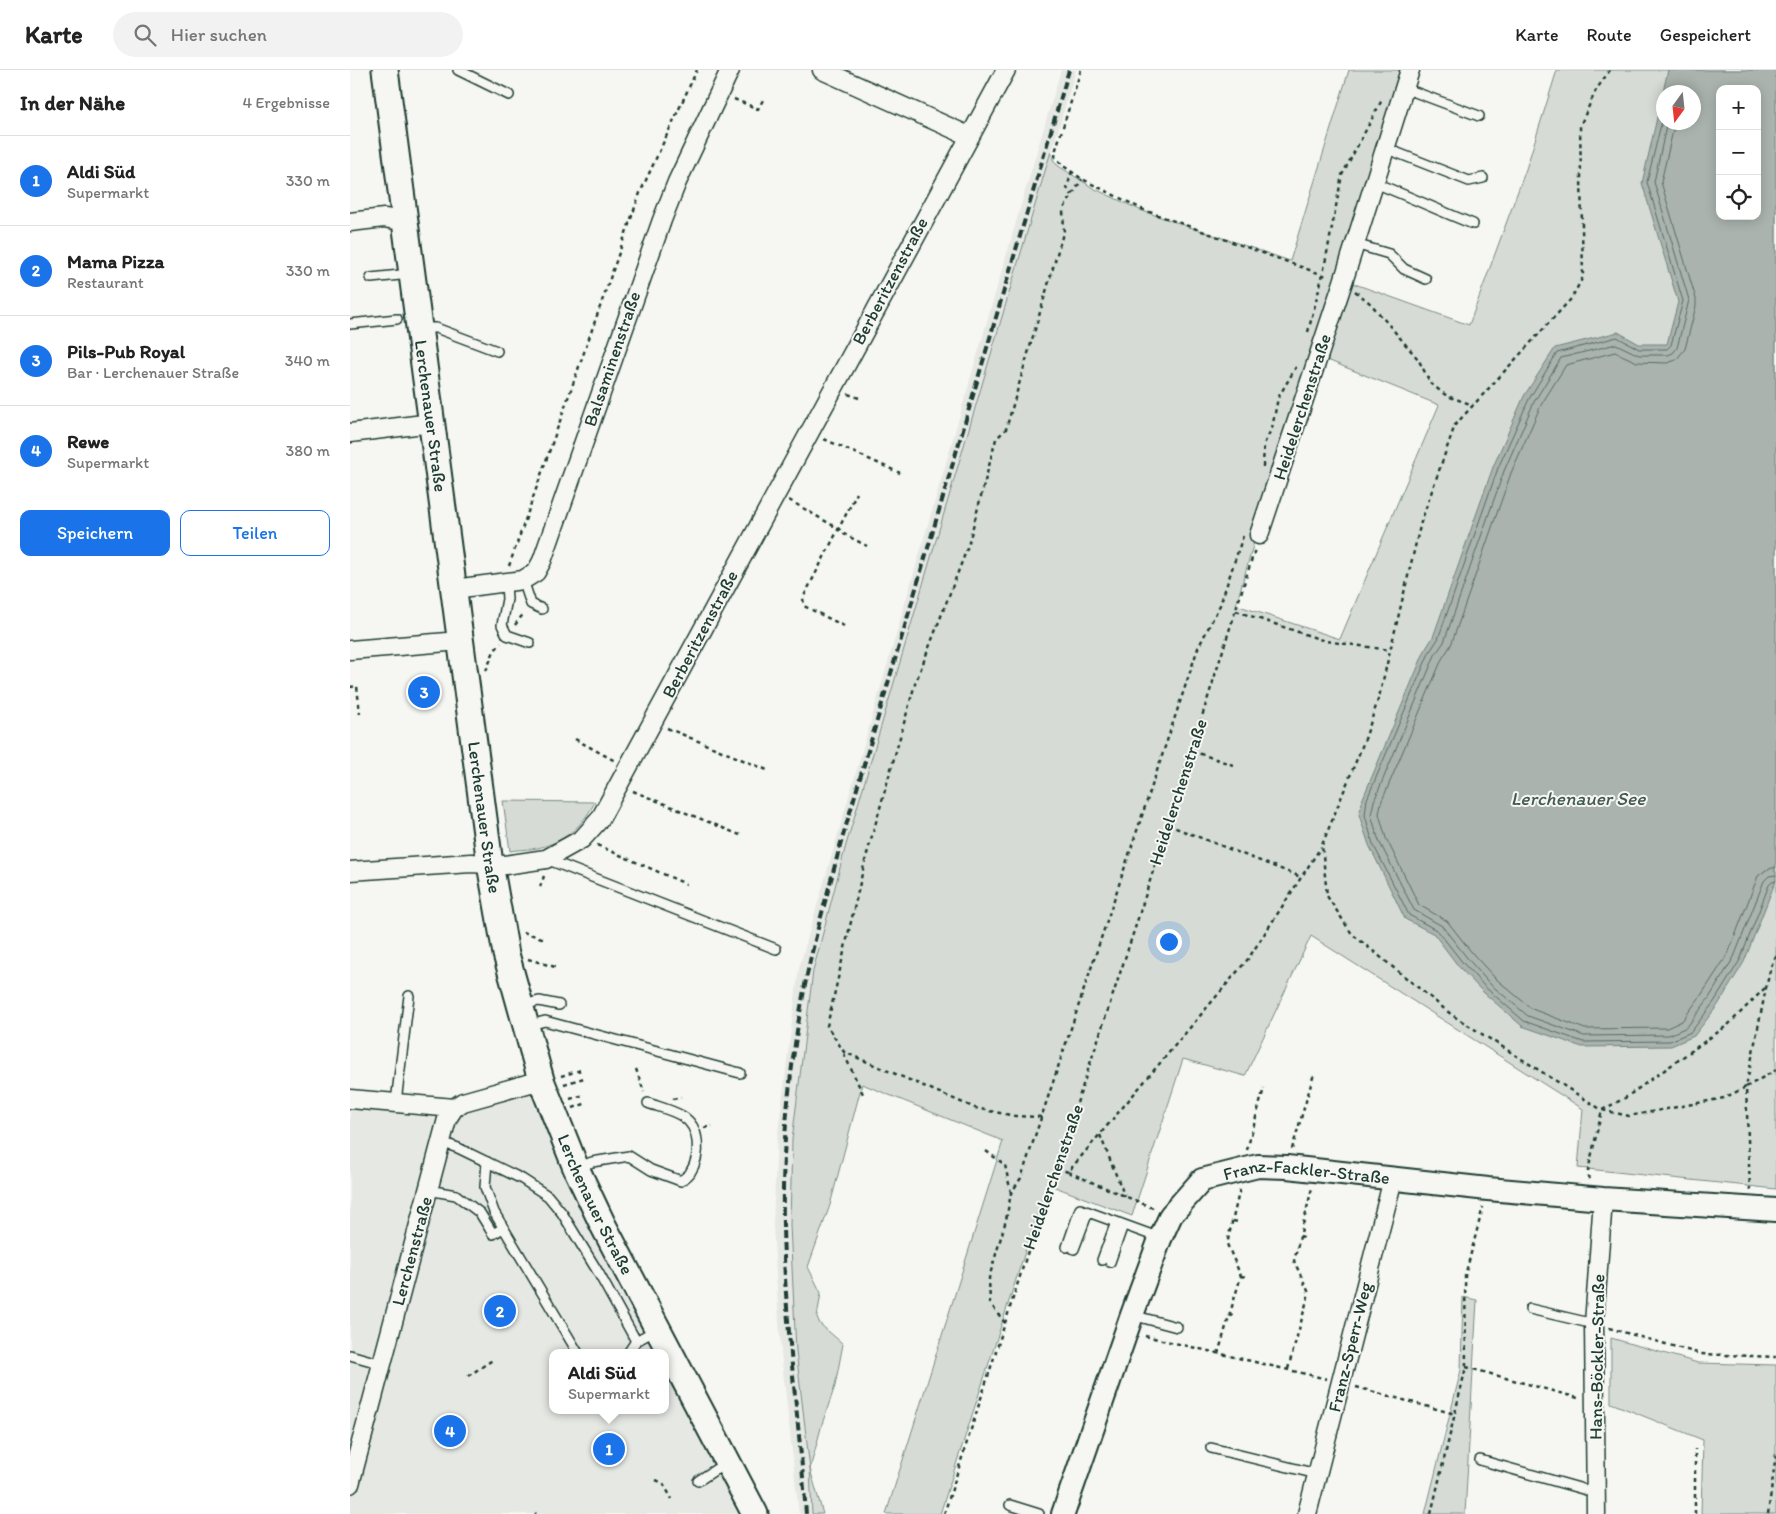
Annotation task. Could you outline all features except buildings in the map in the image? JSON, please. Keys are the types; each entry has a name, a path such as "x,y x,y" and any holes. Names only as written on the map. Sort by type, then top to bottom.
{"main road":[{"name":"Lerchenauer Straße","path":"385,70 411,274 408,323 432,423 490,864 506,954 523,1016 555,1080 576,1168 603,1225 647,1335 656,1349"},
{"name":"Lerchenauer Straße","path":"669,1370 727,1462 755,1514"}],"street":[{"name":"Balsaminenstraße","path":"454,589 506,584 523,580 536,572 542,561 662,220 677,182 730,70"},
{"path":"822,70 969,136"},
{"name":"Berberitzenstraße","path":"350,871 471,864 545,867 582,839 600,819 1006,70"},
{"name":"Heidelerchenstraße","path":"1251,535 1343,282 1410,70"},
{"path":"350,222 384,218 404,220"},
{"path":"350,433 432,423"},
{"path":"350,650 460,641"},
{"path":"350,1099 454,1108 463,1102 555,1080"},
{"name":"Lerchenstraße","path":"350,1484 447,1119 454,1108"},
{"name":"Franz-Fackler-Straße","path":"1063,1514 1160,1238 1171,1215 1202,1180 1258,1166 1287,1167 1488,1190 1776,1210"},
{"name":"Franz-Sperr-Weg","path":"1307,1514 1394,1179"},
{"name":"Hans-Böckler-Straße","path":"1596,1514 1594,1324 1603,1199"}],"lane":[{"path":"385,70 391,70"},
{"path":"458,70 509,95"},
{"path":"1404,88 1479,116"},
{"path":"1385,148 1469,180 1483,178"},
{"path":"1374,183 1425,202 1473,224"},
{"path":"1355,244 1389,254 1404,269 1426,279"},
{"path":"371,278 411,274"},
{"path":"350,324 408,323 436,328 497,351"},
{"path":"523,580 531,604 542,609"},
{"path":"506,584 507,599 502,625 507,635 530,643"},
{"path":"545,867 776,949"},
{"path":"396,1102 409,996"},
{"path":"523,1016 539,1000 559,1005"},
{"path":"523,1016 740,1073"},
{"path":"576,1168 592,1162 629,1156 651,1170 681,1181 689,1174 695,1159 698,1143 695,1131 682,1116 648,1103"},
{"path":"441,1142 458,1148 522,1179 548,1196 562,1213 598,1272 647,1335 632,1349"},
{"path":"487,1162 485,1186 494,1212 576,1349"},
{"path":"428,1190 456,1195 480,1213 494,1234 503,1228"},
{"path":"1070,1248 1080,1209 1160,1238"},
{"path":"1106,1261 1119,1224"},
{"path":"1530,1308 1594,1324"},
{"path":"1129,1323 1177,1327"},
{"path":"350,1355 382,1364"},
{"path":"1210,1448 1317,1474"},
{"path":"1480,1460 1597,1493"},
{"path":"698,1481 727,1462"},
{"path":"1010,1505 1039,1514"}],"path":[{"path":"506,584 508,569 640,194 697,70"},
{"path":"1081,70 1056,149 1056,157 1061,164 1082,179 1144,210 1343,282 1371,304 1396,331 1418,358 1431,384 1447,396 1473,405"},
{"path":"1068,1172 1248,959 1322,845 1365,739 1379,697 1421,522 1455,426 1571,299 1583,277 1580,126 1596,90 1610,70"},
{"path":"719,92 758,109 763,100"},
{"path":"1306,340 1323,274 1342,175 1385,93"},
{"path":"1072,171 1067,188 1072,195"},
{"path":"863,1094 844,1052 827,1026 865,861 915,684 968,546 996,439 1006,429 1064,230 1063,210 1082,179"},
{"path":"1263,469 1264,444 1272,428 1278,398 1296,367"},
{"path":"852,395 860,398"},
{"path":"809,431 900,474"},
{"path":"844,626 804,606 803,598 857,492"},
{"path":"776,493 867,546"},
{"path":"1011,1193 1021,1178 1198,648 1220,605 1251,535"},
{"name":"Heidelerchenstraße","path":"944,1514 1028,1248 1168,825 1236,611 1251,535"},
{"path":"1236,611 1325,641 1390,650"},
{"path":"350,686 357,686 360,714"},
{"path":"652,722 767,770"},
{"path":"575,739 628,767"},
{"path":"1192,751 1233,766"},
{"path":"652,798 740,835"},
{"path":"1168,825 1301,877"},
{"path":"582,839 686,884"},
{"path":"1322,845 1327,896 1352,934 1452,1015 1602,1110 1629,1116 1724,1098 1776,1070"},
{"path":"540,888 545,867"},
{"path":"518,931 542,938 543,935"},
{"path":"1750,1208 1746,1087 1771,966 1776,956"},
{"path":"526,959 555,967 556,964"},
{"path":"1602,1110 1626,1098 1728,1025 1766,988"},
{"path":"844,1052 975,1108 1015,1116 1041,1117"},
{"path":"636,1069 648,1103"},
{"path":"555,1080 581,1070"},
{"path":"1287,1167 1314,1074"},
{"path":"555,1080 584,1078"},
{"path":"1218,1354 1241,1276 1227,1244 1243,1170 1264,1088"},
{"path":"574,1098 584,1095"},
{"path":"576,1107 587,1103"},
{"path":"1602,1110 1587,1175 1603,1199"},
{"path":"1100,1135 1125,1196"},
{"path":"986,1151 1005,1165 1011,1193 1006,1220 989,1278 990,1303 1005,1323"},
{"path":"1056,1168 1171,1215"},
{"path":"1288,1370 1309,1293 1294,1261 1317,1170"},
{"path":"1431,1514 1466,1367 1465,1276 1488,1190"},
{"path":"1233,1221 1238,1222"},
{"path":"1300,1236 1307,1238"},
{"path":"1241,1276 1246,1277"},
{"path":"1309,1293 1314,1294"},
{"path":"1230,1315 1236,1317"},
{"path":"1129,1323 1218,1354 1341,1383 1455,1414"},
{"path":"1594,1324 1701,1354 1776,1357"},
{"path":"1299,1332 1304,1333"},
{"path":"468,1376 494,1359"},
{"path":"1466,1367 1594,1402"},
{"path":"1695,1449 1695,1514"},
{"path":"1768,1514 1776,1454"},
{"path":"656,1480 663,1483 672,1499"}],"shaded area":[{"path":"1061,70 1076,70 846,845 813,971 792,1140 790,1225 796,1351 810,1469 812,1514 799,1514 781,1352 773,1225 777,1140 799,968"},
{"path":"1349,70 1405,70 1341,279 1469,325 1526,169 1557,70 1776,70 1776,1189 1578,1168 1583,1109 1311,936 1245,1076 1183,1059 1132,1216 1047,1184 940,1514 886,1514 1003,1141 862,1084 830,1205 808,1267 821,1293 817,1317 820,1324 843,1344 835,1386 810,1469 796,1351 790,1225 792,1140 813,971 846,845 1051,151 1057,165 1093,188 1140,210 1290,261","holes":["1315,355 1439,405 1340,639 1236,605 1262,514"]},
{"path":"503,801 595,802 586,817 568,835 554,843 541,847 510,851"},
{"path":"543,1081 751,1514 350,1514 350,1100 447,1108"},
{"path":"1463,1297 1477,1300 1465,1514 1425,1514 1461,1370"},
{"path":"1611,1338 1698,1363 1776,1365 1776,1514 1701,1514 1703,1440 1611,1403"},
{"path":"810,1469 823,1514 812,1514"}],"water":[{"name":"Lerchenauer See","path":"1668,70 1776,70 1776,865 1774,871 1776,872 1776,880 1744,962 1718,1005 1694,1036 1671,1046 1582,1047 1522,1026 1483,992 1459,967 1434,934 1405,919 1369,845 1359,815 1363,798 1425,650 1433,637 1493,467 1524,396 1555,348 1618,332 1639,344 1667,344 1678,302 1642,183 1656,122 1656,130 1701,130 1701,85 1665,85"}],"railway":[{"path":"806,1514 787,1311 783,1230 787,1109 802,1001 814,942 840,846 1069,70"}],"place":[{"name":"Pils-Pub Royal","path":"424,692"},
{"name":"Mama Pizza","path":"500,1311"},
{"name":"Rewe","path":"450,1431"},
{"name":"Aldi Süd","path":"609,1449"}]}
